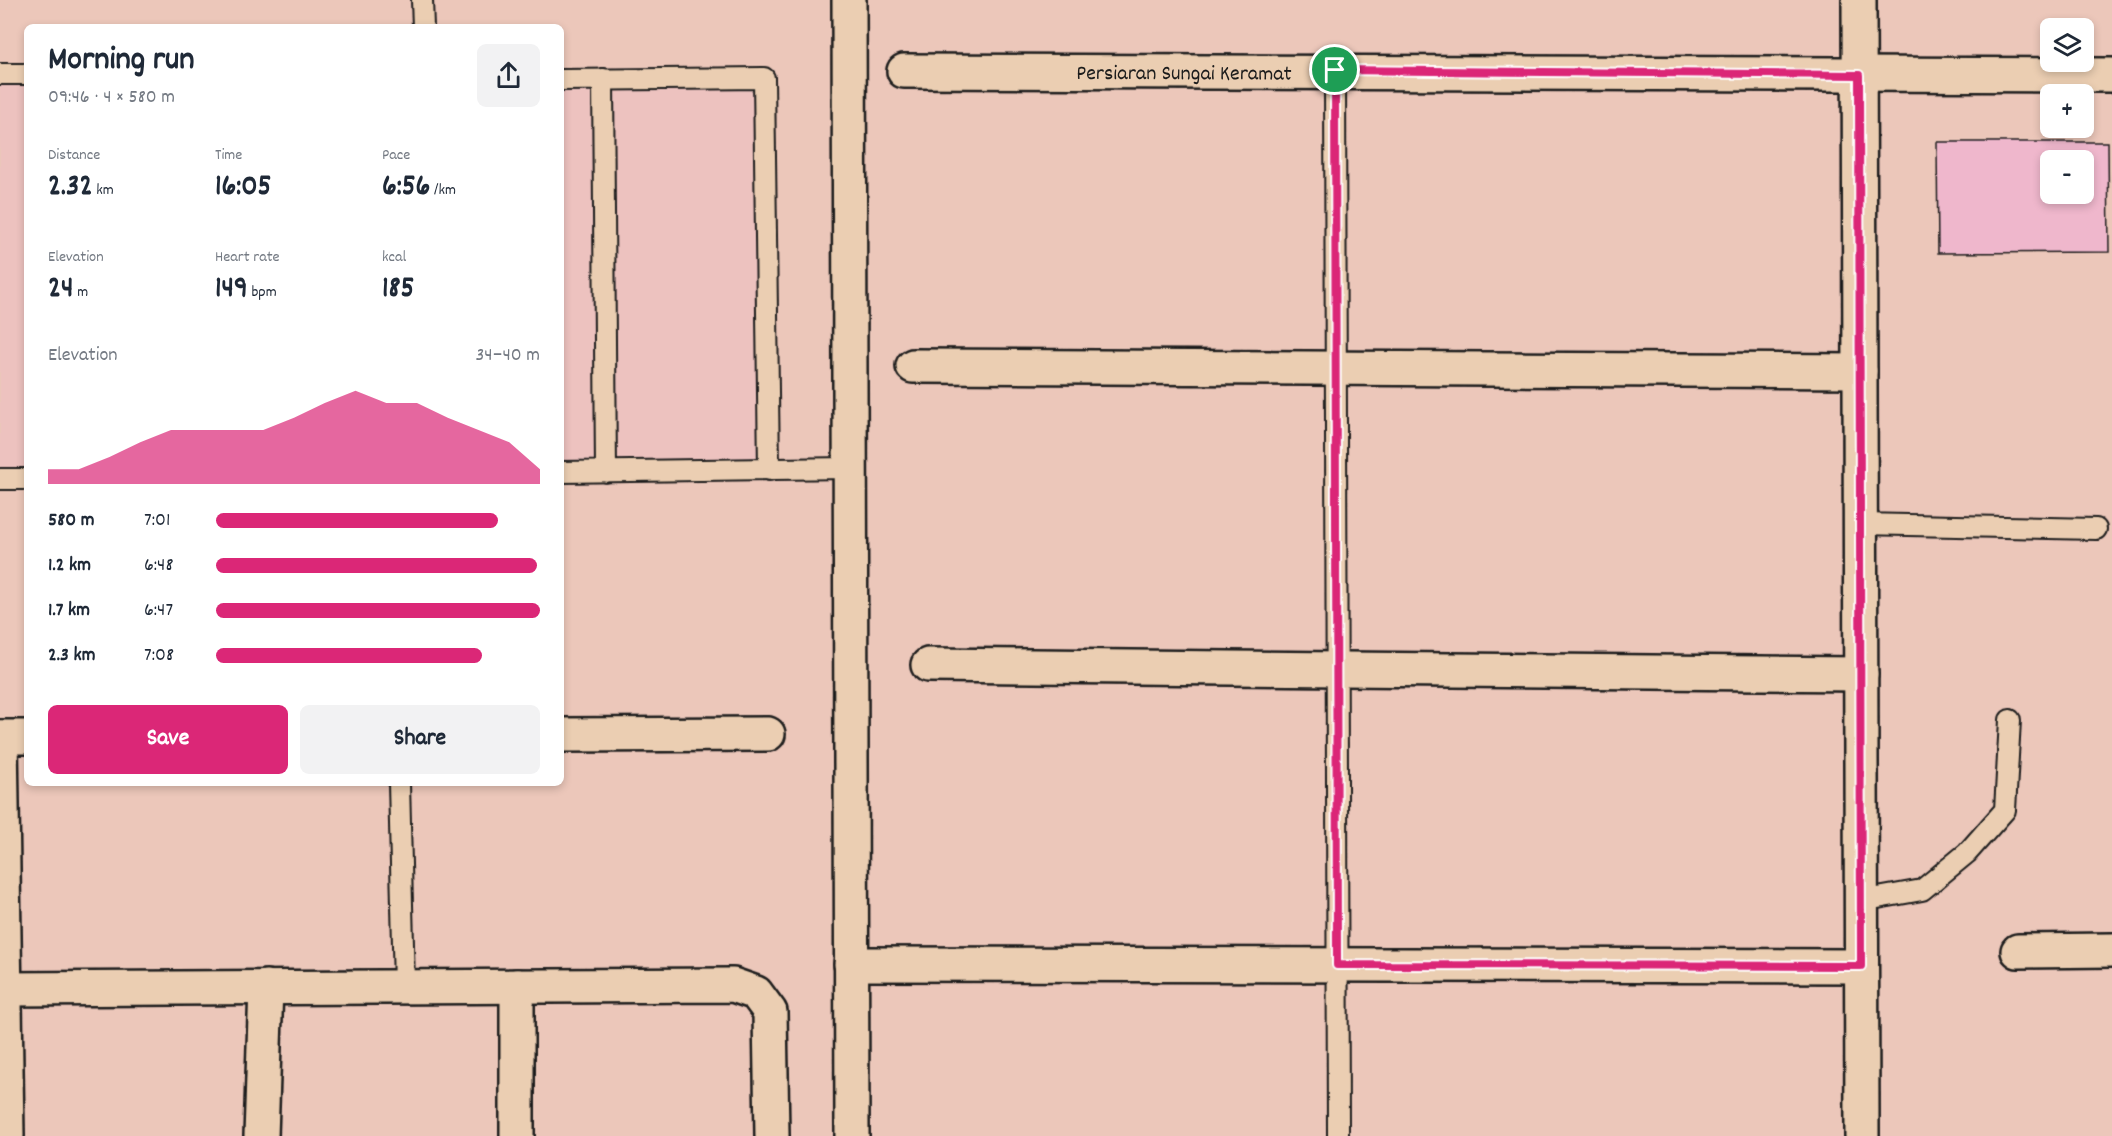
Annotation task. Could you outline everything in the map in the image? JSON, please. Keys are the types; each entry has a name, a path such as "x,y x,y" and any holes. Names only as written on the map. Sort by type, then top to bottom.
{"street":[{"path":"849,0 852,1136"},
{"path":"1859,0 1862,1136"},
{"name":"Persiaran Sungai Keramat","path":"904,71 1335,70 2112,75"},
{"path":"913,366 1860,371"},
{"path":"928,665 1861,674"},
{"path":"564,735 768,734"},
{"path":"8,1136 0,737 24,737"},
{"path":"2018,951 2112,950"},
{"path":"851,964 1861,966"},
{"path":"5,989 733,985 756,993 770,1012 772,1136"},
{"path":"517,986 517,1136"},
{"path":"261,1136 266,987"}],"lane":[{"path":"422,0 423,24"},
{"path":"1335,70 1338,1136"},
{"path":"0,75 24,74"},
{"path":"564,80 764,78 769,470"},
{"path":"603,79 606,472"},
{"path":"564,472 850,468"},
{"path":"0,479 24,479"},
{"path":"1860,524 2096,529"},
{"path":"1861,902 1922,890 1967,853 2005,810 2010,720"},
{"path":"399,786 404,986"}],"shaded area":[{"path":"0,84 24,84 24,470 0,471"},
{"path":"754,86 758,460 564,463 564,90"}],"building":[{"path":"1937,142 2108,142 2109,252 1938,253"}],"route":[{"path":"1335,70 1859,75 1861,966 1337,965 1335,70"}]}
